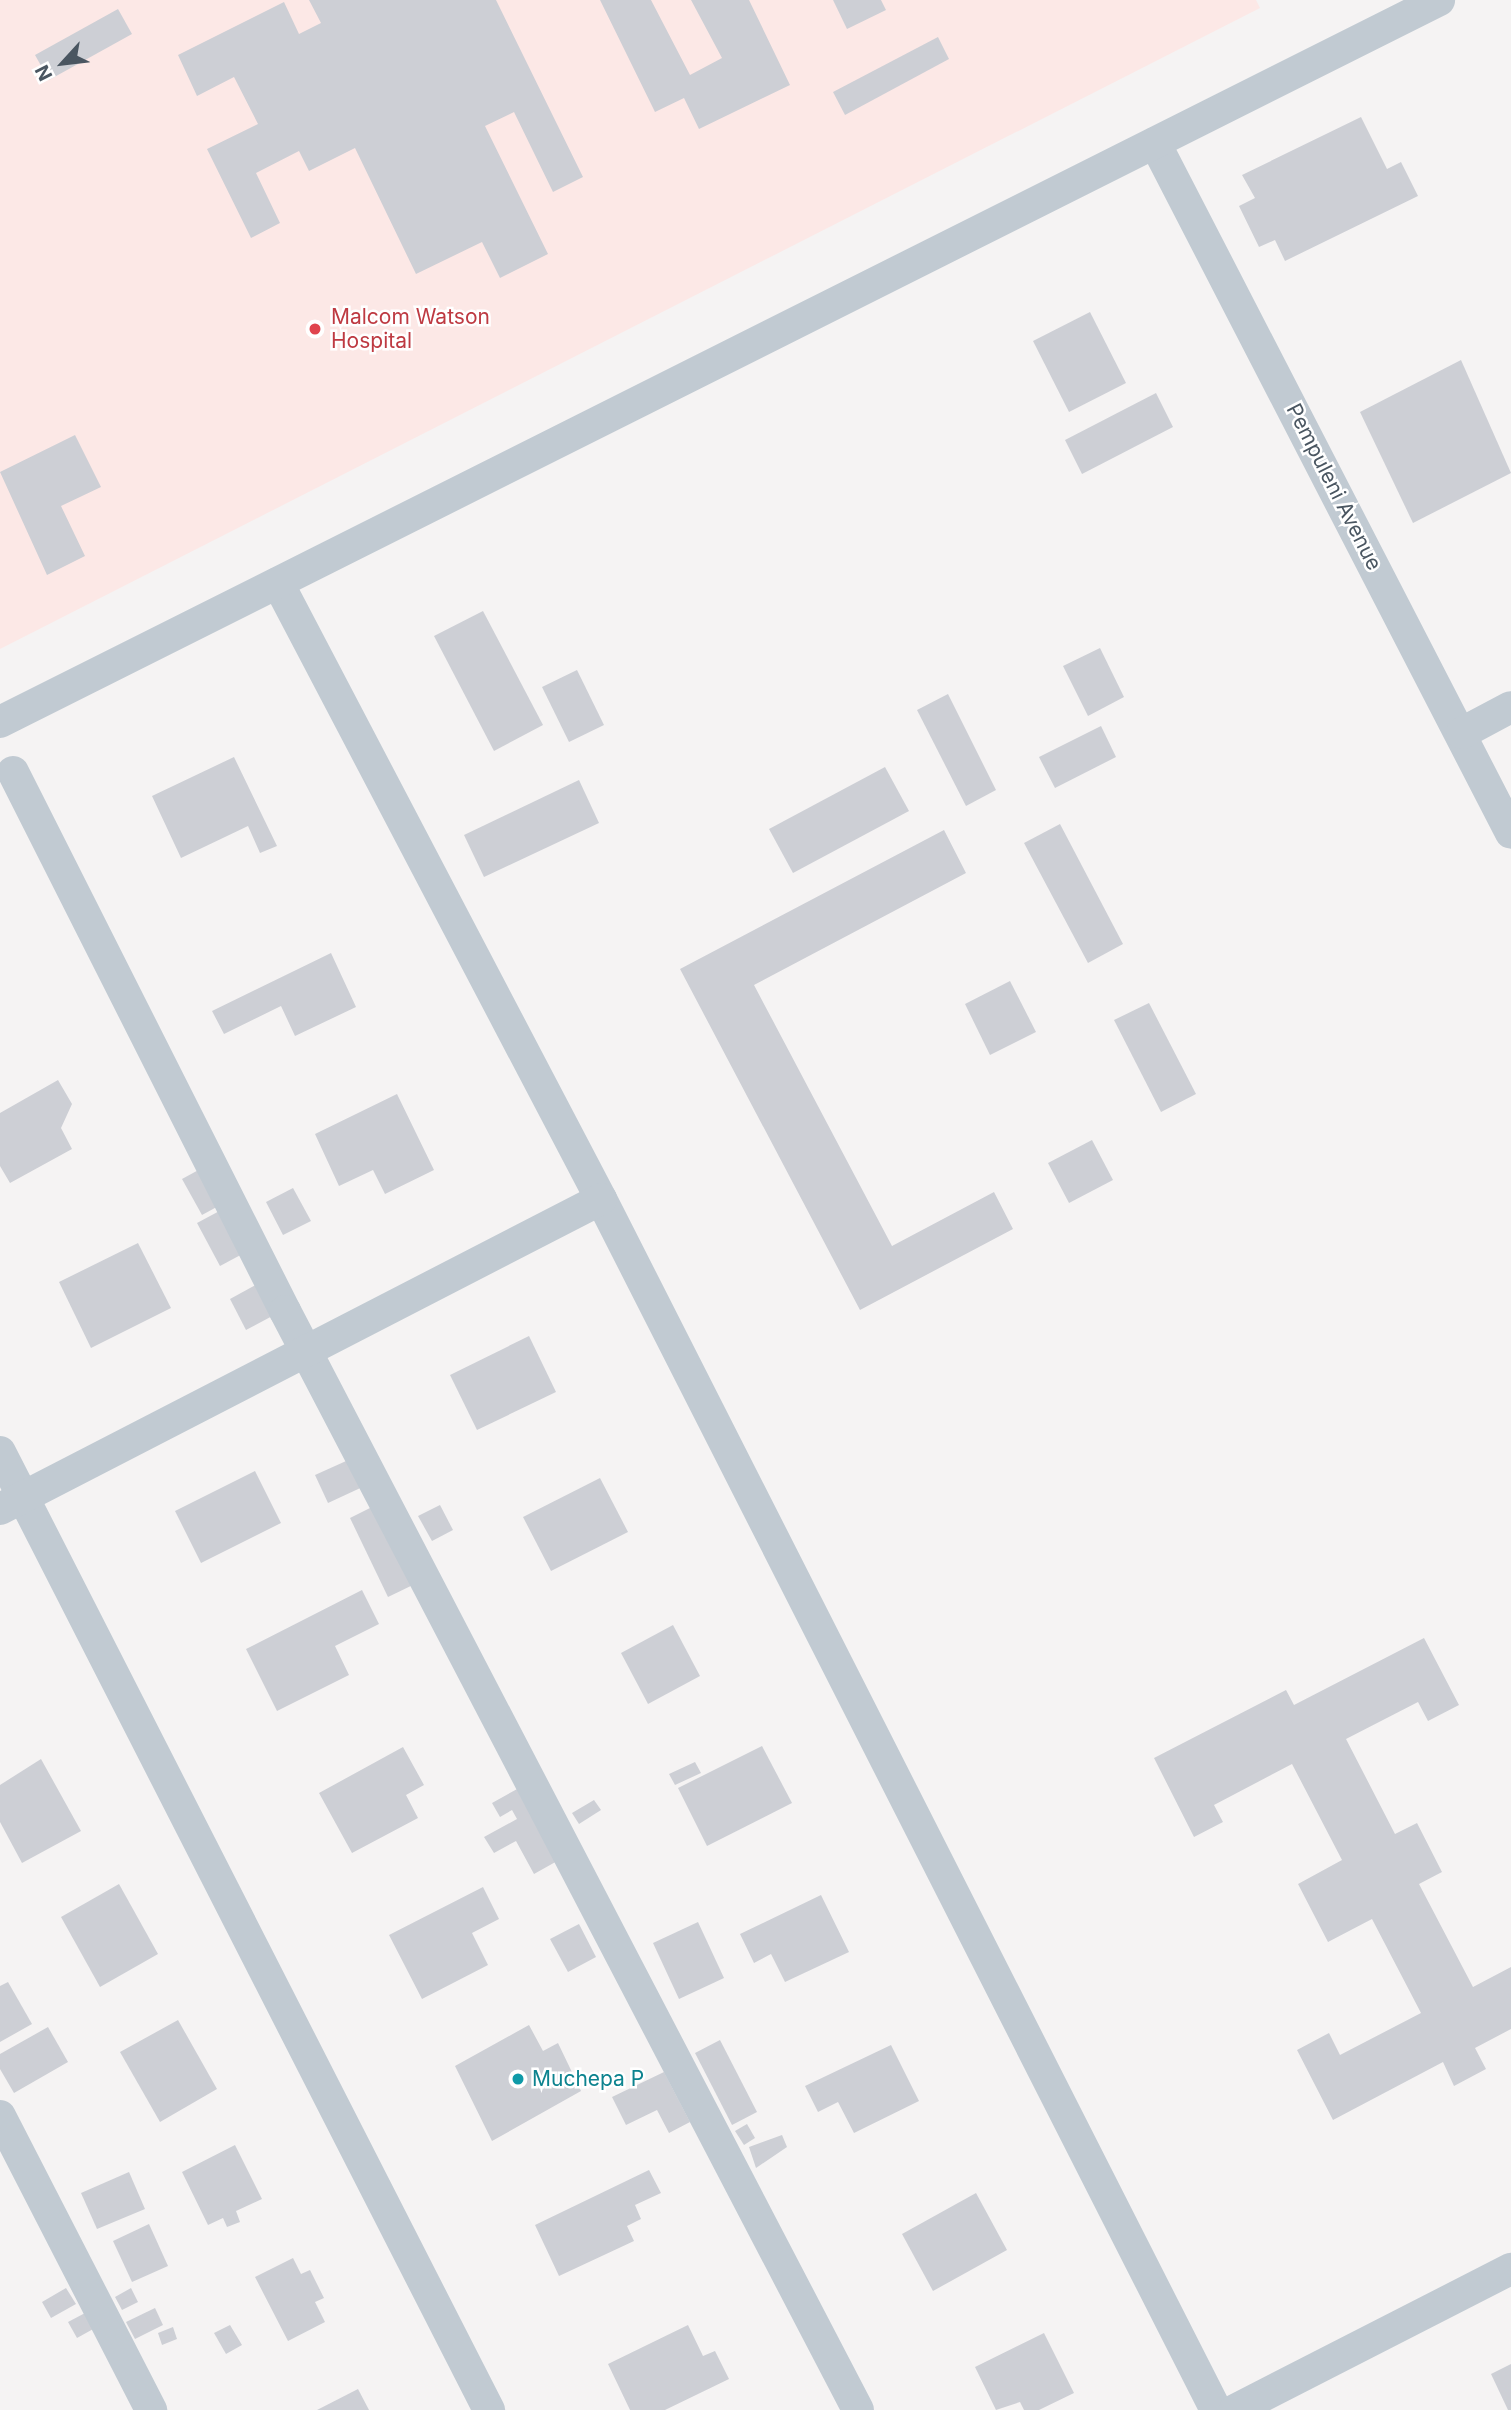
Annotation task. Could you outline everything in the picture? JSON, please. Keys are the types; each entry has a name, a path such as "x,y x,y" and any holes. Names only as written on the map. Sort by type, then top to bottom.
{"street":[{"path":"0,722 1439,0"},
{"name":"Pempuleni Avenue","path":"1155,142 1462,733 1511,833"},
{"path":"278,583 601,1199 1216,2410"},
{"path":"1462,733 1511,707"},
{"path":"13,772 858,2410"},
{"path":"12,1503 601,1199"},
{"path":"0,1452 12,1503 489,2410"},
{"path":"0,2116 152,2410"},
{"path":"1235,2410 1511,2269"}],"shaded area":[{"name":"Malcom Watson Hospital","path":"0,0 1256,0 1260,8 0,649"}],"building":[{"path":"309,0 496,0 583,177 553,192 514,112 485,126 548,254 500,278 482,242 416,274 355,148 309,171 299,151 256,173 280,223 251,238 207,149 258,124 234,77 197,96 178,55 284,2 299,34 321,23"},
{"path":"600,0 651,0 690,75 722,58 691,0 749,0 790,85 699,129 684,98 655,112"},
{"path":"833,0 881,0 886,10 847,29"},
{"path":"118,9 132,34 49,80 35,55"},
{"path":"938,37 949,59 845,115 833,92"},
{"path":"1361,117 1387,169 1401,162 1418,196 1285,261 1275,240 1259,247 1239,206 1255,198 1242,175"},
{"path":"1090,312 1126,383 1069,412 1033,341"},
{"path":"1461,360 1511,473 1413,523 1360,412"},
{"path":"1156,393 1173,427 1082,474 1065,440"},
{"path":"75,435 101,487 61,506 85,556 47,575 0,472"},
{"path":"483,611 543,725 494,751 434,636"},
{"path":"1100,648 1124,697 1088,716 1063,666"},
{"path":"577,670 604,725 569,742 542,687"},
{"path":"948,694 996,790 966,806 917,710"},
{"path":"1101,726 1116,757 1055,788 1039,757"},
{"path":"234,757 277,846 260,853 248,826 181,858 152,796"},
{"path":"885,767 909,811 793,873 769,829"},
{"path":"579,780 599,823 484,877 464,835"},
{"path":"1060,824 1123,944 1088,963 1024,843"},
{"path":"944,830 966,873 754,985 892,1246 994,1192 1013,1229 860,1310 680,969"},
{"path":"331,953 356,1007 295,1036 281,1006 224,1034 212,1011"},
{"path":"1010,981 1036,1032 990,1055 965,1004"},
{"path":"1149,1003 1196,1094 1161,1112 1114,1020"},
{"path":"58,1080 72,1104 61,1128 72,1149 10,1183 0,1166 0,1113"},
{"path":"397,1094 434,1170 385,1194 373,1170 339,1186 315,1134"},
{"path":"1092,1140 1113,1180 1069,1203 1048,1163"},
{"path":"204,1167 224,1203 202,1215 182,1179"},
{"path":"293,1188 311,1221 283,1235 266,1202"},
{"path":"225,1208 248,1251 220,1266 197,1223"},
{"path":"138,1243 171,1308 91,1348 59,1282"},
{"path":"261,1282 278,1313 246,1330 230,1299"},
{"path":"529,1336 556,1392 477,1430 450,1375"},
{"path":"355,1457 369,1484 328,1503 315,1475"},
{"path":"255,1471 281,1523 201,1563 175,1511"},
{"path":"600,1478 628,1532 551,1571 523,1517"},
{"path":"378,1504 417,1583 388,1597 350,1518"},
{"path":"440,1505 453,1530 432,1541 418,1516"},
{"path":"362,1590 379,1624 335,1646 349,1675 277,1711 246,1649"},
{"path":"673,1625 700,1676 648,1704 621,1653"},
{"path":"1424,1638 1459,1705 1428,1721 1418,1702 1346,1739 1395,1834 1417,1823 1442,1872 1419,1884 1473,1987 1511,1967 1511,2029 1475,2048 1486,2069 1454,2086 1443,2062 1333,2120 1297,2050 1329,2033 1340,2055 1421,2013 1372,1919 1328,1942 1298,1884 1342,1860 1292,1764 1214,1805 1223,1822 1194,1837 1154,1758 1286,1690 1294,1705"},
{"path":"762,1746 792,1803 707,1846 678,1788"},
{"path":"403,1747 424,1785 406,1795 418,1818 352,1853 319,1793"},
{"path":"41,1759 81,1831 22,1863 0,1822 0,1785"},
{"path":"695,1762 701,1773 675,1785 669,1774"},
{"path":"519,1788 559,1860 534,1874 516,1841 494,1853 484,1837 517,1819 512,1810 500,1817 492,1803"},
{"path":"594,1800 601,1810 579,1824 572,1813"},
{"path":"119,1884 158,1954 100,1987 61,1917"},
{"path":"483,1887 499,1919 472,1933 488,1965 422,1999 389,1935"},
{"path":"821,1895 849,1952 785,1982 771,1954 754,1963 740,1934"},
{"path":"698,1922 724,1978 679,1999 653,1943"},
{"path":"579,1924 596,1957 568,1972 550,1939"},
{"path":"8,1982 32,2024 0,2042 0,1986"},
{"path":"178,2020 217,2089 160,2122 120,2052"},
{"name":"Muchepa P","path":"529,2025 543,2051 558,2043 581,2091 492,2141 455,2066"},
{"path":"48,2027 68,2062 14,2093 0,2069 0,2054"},
{"path":"720,2040 757,2112 732,2125 695,2053"},
{"path":"891,2045 919,2101 854,2133 838,2102 818,2112 805,2086"},
{"path":"664,2072 690,2122 669,2133 657,2110 626,2125 612,2097"},
{"path":"747,2124 755,2138 744,2145 735,2131"},
{"path":"782,2135 787,2147 756,2168 749,2147"},
{"path":"235,2145 262,2199 236,2211 240,2222 227,2227 223,2218 208,2225 182,2172"},
{"path":"649,2170 661,2193 635,2205 641,2219 627,2226 634,2241 559,2276 535,2225"},
{"path":"129,2172 145,2209 97,2229 81,2193"},
{"path":"976,2193 1007,2250 933,2291 902,2234"},
{"path":"149,2224 168,2266 132,2282 113,2241"},
{"path":"293,2258 301,2274 310,2270 324,2298 315,2302 325,2322 288,2341 255,2277"},
{"path":"66,2288 76,2304 51,2318 42,2302"},
{"path":"131,2288 138,2302 122,2310 115,2297"},
{"path":"155,2308 163,2325 135,2339 126,2322"},
{"path":"87,2312 95,2328 77,2338 68,2322"},
{"path":"230,2325 242,2345 226,2354 214,2333"},
{"path":"688,2325 703,2356 715,2351 729,2379 665,2410 630,2410 608,2364"},
{"path":"173,2327 177,2339 162,2345 158,2333"},
{"path":"1044,2333 1074,2393 1039,2410 1024,2410 1020,2402 996,2410 975,2367"},
{"path":"1511,2364 1511,2410 1508,2410 1491,2374"},
{"path":"358,2389 369,2410 317,2410"}],"place":[{"name":"Malcom Watson Hospital","path":"315,329"},
{"name":"Muchepa P","path":"518,2079"}]}
